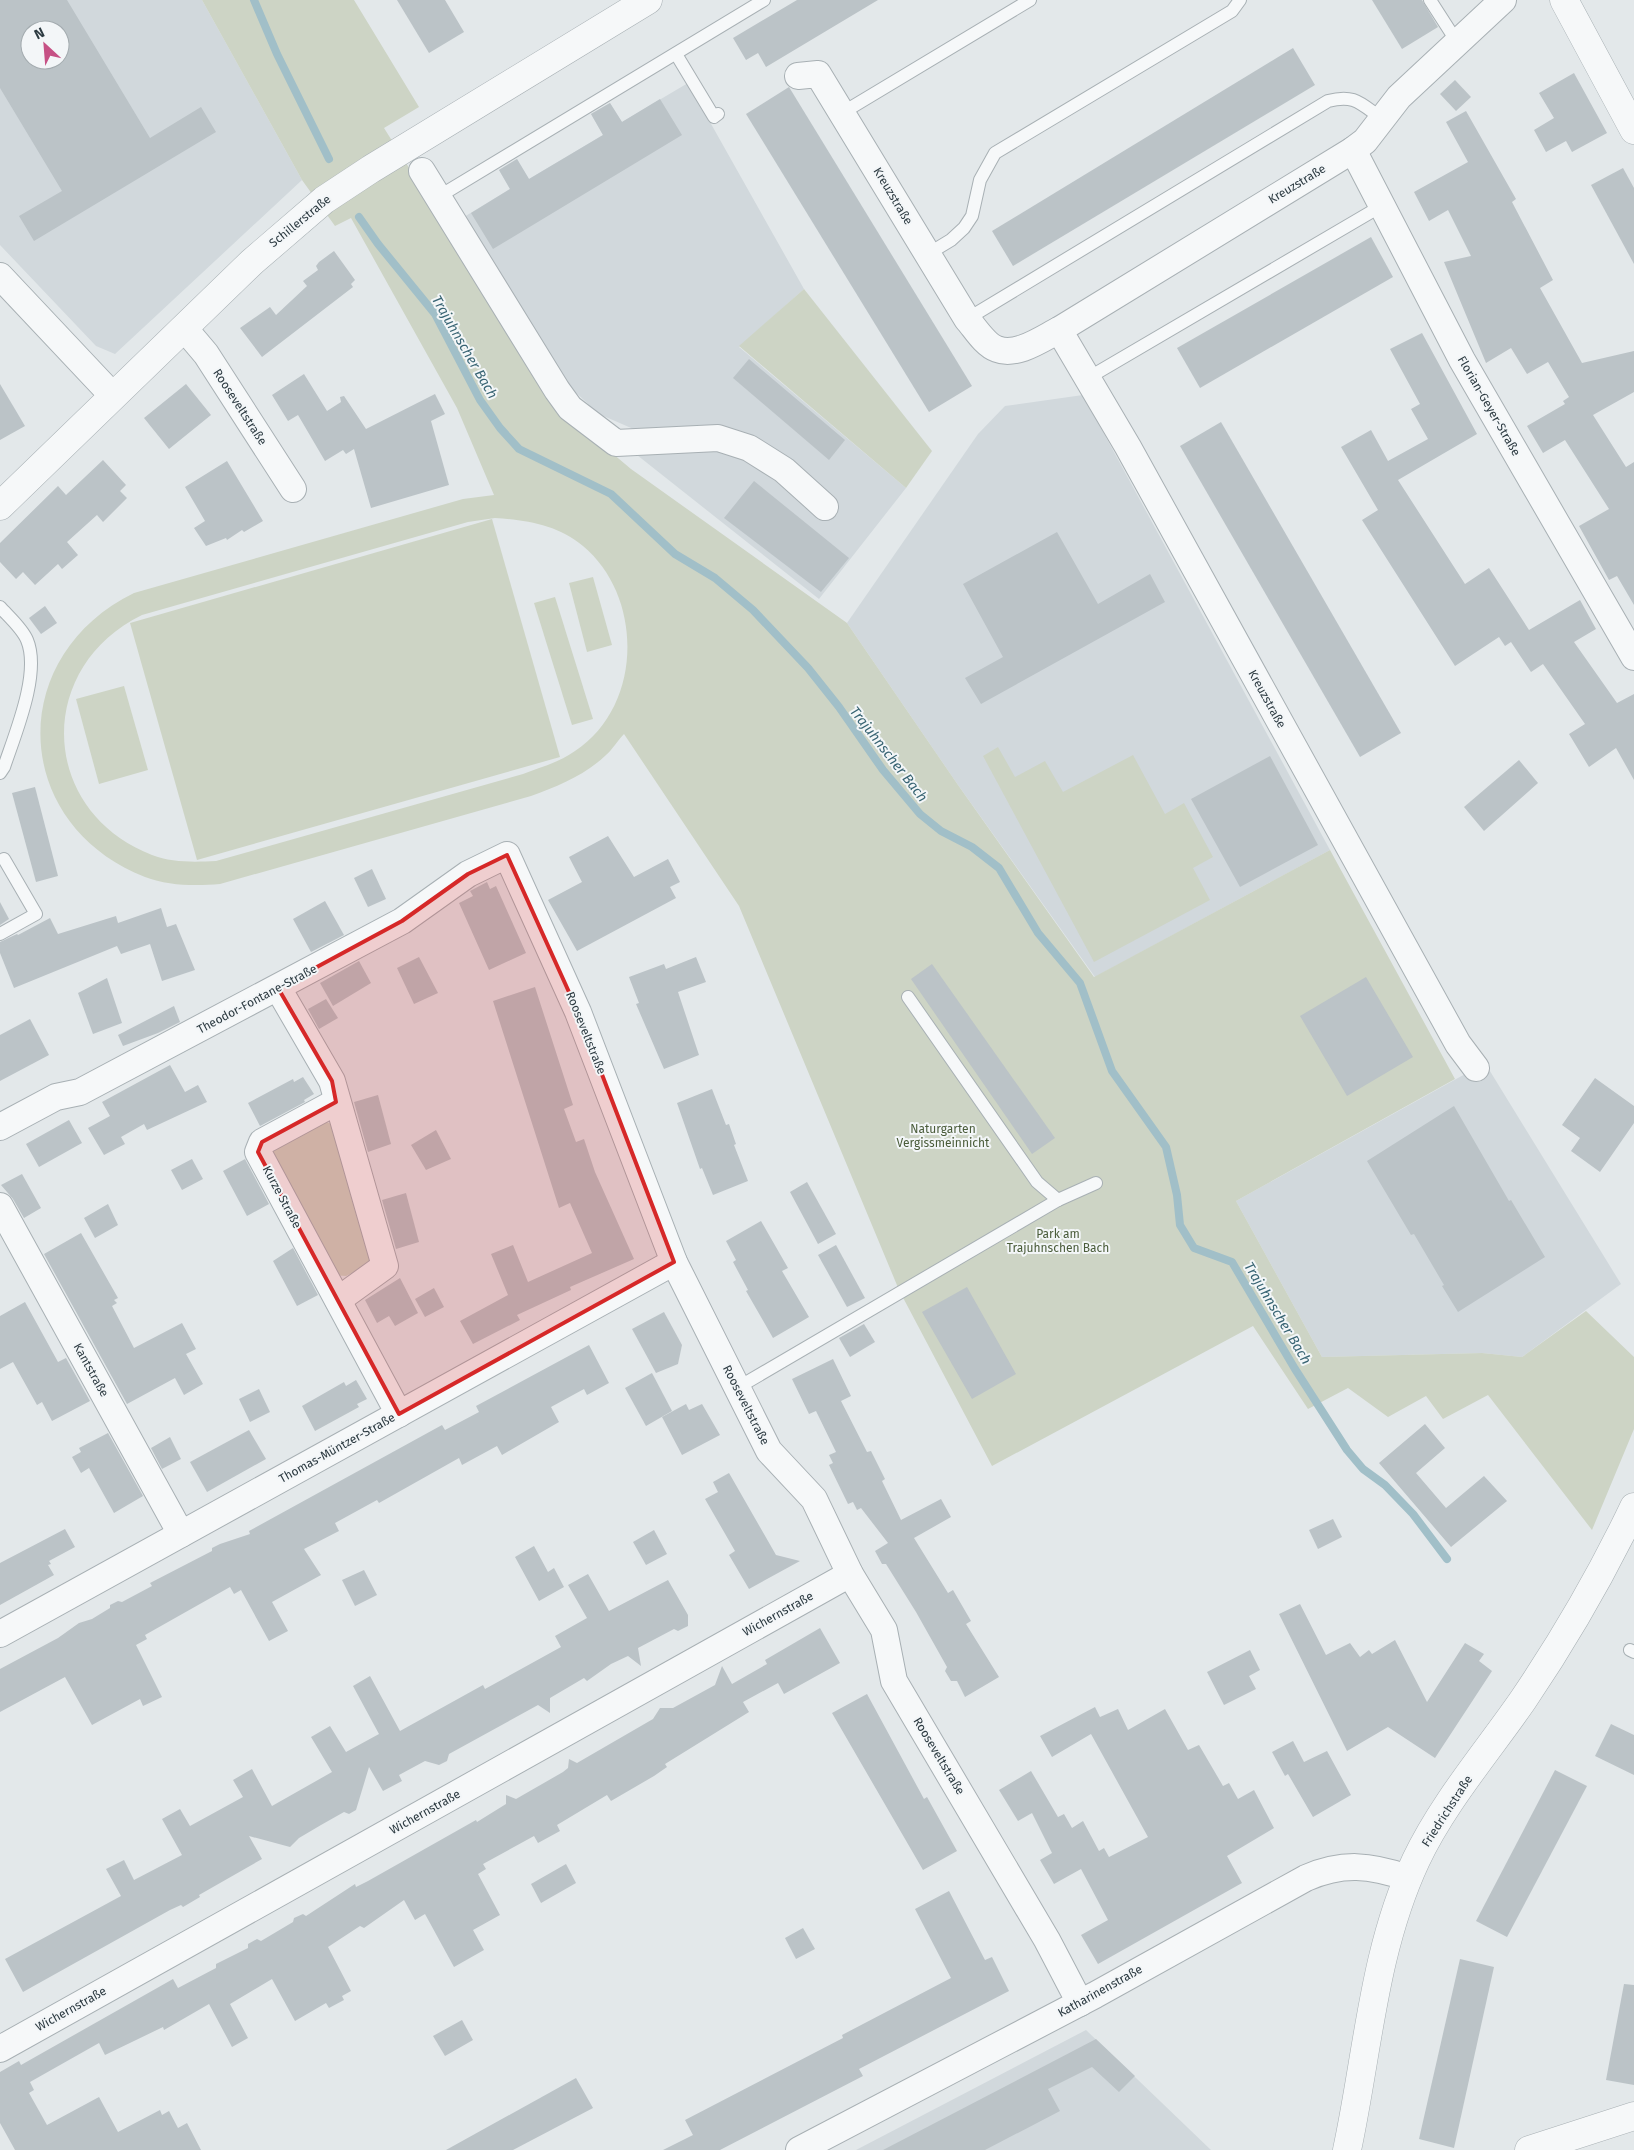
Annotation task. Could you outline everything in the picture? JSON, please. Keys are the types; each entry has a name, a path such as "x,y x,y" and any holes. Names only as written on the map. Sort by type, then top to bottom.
{"street":[{"name":"Schillerstraße","path":"0,506 301,218 348,183 415,159 648,0"},
{"name":"Kreuzstraße","path":"798,76 818,74 967,319 983,338 997,350 1023,349 1059,330 1353,150 1365,141 1399,97 1503,0"},
{"path":"1564,0 1634,130"},
{"name":"Florian-Geyer-Straße","path":"1353,150 1462,360 1634,657"},
{"path":"415,159 557,390 570,408 599,432 616,443 718,438 749,448 784,470 825,507"},
{"path":"0,276 113,396"},
{"name":"Rooseveltstraße","path":"184,328 206,354 293,489"},
{"name":"Kreuzstraße","path":"1059,330 1133,456 1458,1044 1476,1068"},
{"name":"Rooseveltstraße","path":"507,855 578,1012 674,1262 769,1451 814,1499 850,1574 884,1630 894,1681 1047,1940 1080,2003"},
{"name":"Theodor-Fontane-Straße","path":"0,1127 56,1097 80,1092 278,988 402,921 468,874 507,855"},
{"path":"278,988 332,1081 336,1102 385,1266 338,1300"},
{"name":"Kurze Straße","path":"336,1102 262,1142 258,1152 399,1414"},
{"name":"Kantstraße","path":"0,1206 182,1534"},
{"name":"Thomas-Müntzer-Straße","path":"0,1634 674,1262"},
{"name":"Friedrichstraße","path":"1347,2150 1378,1971 1388,1934 1408,1878 1428,1838 1442,1816 1523,1700 1580,1612 1634,1507"},
{"name":"Wichernstraße","path":"0,2049 850,1574"},
{"name":"Katharinenstraße","path":"813,2147 1080,2003 1277,1893 1321,1871 1344,1866 1360,1867 1408,1878"},
{"path":"1529,2150 1634,2116"}],"lane":[{"path":"438,197 764,0"},
{"path":"842,113 1030,0"},
{"path":"928,254 951,240 964,228 972,216 980,180 995,153 1232,11 1240,0"},
{"path":"1430,0 1458,42"},
{"path":"676,54 714,117 718,114"},
{"path":"967,319 1328,101 1352,98 1381,118"},
{"path":"1088,378 1383,205"},
{"path":"0,607 26,638 31,657 26,693 4,767 0,773"},
{"path":"0,846 2,860 36,914 0,934"},
{"path":"908,997 1036,1182 1058,1200"},
{"path":"737,1388 1058,1200 1096,1183"}],"highlighted area":[{"path":"507,855 578,1012 674,1262 399,1414 258,1152 262,1142 336,1102 332,1081 278,988 402,921 468,874"}],"shaded area":[{"path":"0,0 202,0 302,180 115,354 96,346 0,245"},
{"path":"688,83 804,289 739,347 906,488 819,599 637,455 638,431 599,414 572,389 464,217 510,189 499,170 517,159 529,179 603,135 591,114 610,103 622,122"},
{"path":"1083,395 1330,850 1095,977 958,785 847,623 978,434 1005,406"},
{"path":"1485,1063 1621,1284 1522,1357 1482,1353 1322,1357 1236,1201"},
{"path":"1086,2030 1211,2150 856,2150"}],"green space":[{"name":"Park am Trajuhnschen Bach","path":"202,0 354,0 419,107 384,128 562,411 631,469 847,623 958,785 1094,977 1330,850 1455,1079 1236,1201 1322,1357 1482,1353 1522,1357 1586,1311 1634,1357 1634,1429 1592,1530 1488,1395 1443,1419 1426,1396 1388,1417 1348,1388 1308,1409 1253,1326 992,1466 899,1290 739,906 624,734 608,753 580,775 531,796 220,884 182,885 145,877 100,852 68,819 48,780 40,739 45,697 62,656 92,621 134,593 463,499 494,495 457,408 351,218 335,226 302,180","holes":["495,518 553,528 573,539 583,546 603,568 617,593 625,621 627,651 623,680 614,707 597,731 575,751 557,761 523,774 216,861 176,861 152,855 115,834 88,806 71,774 64,738 68,703 82,669 107,639 142,615 468,522"]},
{"path":"804,289 932,451 906,488 739,346"},
{"path":"492,519 560,757 197,860 130,623"},
{"path":"593,577 612,645 587,652 569,583"},
{"path":"555,597 593,719 572,725 534,603"},
{"path":"124,686 148,770 99,784 76,699"},
{"path":"998,747 1015,777 1045,761 1063,792 1133,755 1165,814 1184,803 1213,857 1193,868 1210,900 1094,962 983,756"},
{"path":"319,1118 337,1127 373,1249 368,1265 346,1276 331,1275 271,1154 281,1137"}],"building":[{"path":"0,0 67,0 150,138 201,107 216,132 34,241 19,216 62,191 0,88"},
{"path":"397,0 445,0 464,32 429,53"},
{"path":"797,0 878,0 766,67 758,53 746,60 733,38"},
{"path":"1372,0 1422,0 1438,27 1402,49"},
{"path":"1293,48 1315,85 1013,266 992,231"},
{"path":"1574,73 1607,133 1572,152 1566,141 1546,152 1534,130 1554,118 1539,93"},
{"path":"1455,80 1471,97 1456,111 1440,94"},
{"path":"789,87 972,386 929,412 746,114"},
{"path":"660,99 682,135 493,249 471,213 510,189 499,170 517,159 529,179 603,135 591,114 610,103 622,122"},
{"path":"1466,111 1516,199 1512,202 1553,280 1540,288 1582,363 1634,351 1634,392 1593,415 1626,467 1634,462 1634,605 1617,576 1609,580 1579,526 1609,509 1565,440 1543,453 1527,426 1565,404 1563,401 1569,397 1548,362 1527,374 1511,348 1486,363 1444,262 1471,256 1448,210 1429,221 1414,192 1468,162 1446,122"},
{"path":"1623,168 1634,188 1634,264 1591,185"},
{"path":"1371,237 1393,277 1200,388 1177,348"},
{"path":"334,251 355,280 351,284 353,287 262,357 240,328 270,307 276,315 307,286 303,281 318,270 316,266 319,262"},
{"path":"1422,333 1477,434 1398,480 1465,584 1489,568 1529,630 1580,600 1596,629 1574,642 1617,703 1634,694 1634,780 1616,748 1589,767 1569,734 1585,724 1543,664 1531,672 1511,642 1505,646 1499,637 1455,666 1362,520 1378,510 1341,447 1371,430 1388,461 1428,439 1411,409 1420,404 1390,349"},
{"path":"749,359 845,440 829,460 733,378"},
{"path":"304,374 327,411 341,402 340,397 344,396 366,429 435,394 445,414 431,421 449,485 371,508 354,449 346,454 343,450 325,461 298,415 288,421 272,395"},
{"path":"0,384 25,426 0,440"},
{"path":"186,384 211,415 169,449 144,418"},
{"path":"1221,422 1401,733 1360,757 1180,446"},
{"path":"103,460 126,485 120,491 127,498 103,522 97,515 67,542 78,555 62,569 58,564 35,585 23,572 16,579 0,562 0,543 58,486 66,495"},
{"path":"227,461 263,521 244,532 242,530 227,540 226,538 206,546 194,528 205,521 185,487"},
{"path":"754,481 849,558 821,592 724,518"},
{"path":"1057,532 1098,604 1150,574 1165,602 981,704 965,678 1003,657 963,584"},
{"path":"45,606 57,623 41,634 29,618"},
{"path":"1270,756 1318,845 1240,887 1191,799"},
{"path":"1519,760 1538,783 1484,831 1464,807"},
{"path":"35,787 58,876 36,882 12,793"},
{"path":"608,836 634,877 668,859 680,882 670,887 676,898 577,951 548,900 582,882 569,857"},
{"path":"372,869 386,899 368,907 354,878"},
{"path":"487,882 490,889 496,886 526,953 489,970 459,903 473,896 470,891"},
{"path":"325,901 344,935 311,952 293,919"},
{"path":"0,902 9,919 0,925"},
{"path":"161,908 167,927 176,924 195,970 162,981 150,944 121,954 117,946 14,988 0,953 0,942 50,918 58,934 116,916 118,923"},
{"path":"419,957 438,993 414,1004 397,968"},
{"path":"696,957 706,982 678,992 699,1055 664,1069 636,1004 639,1003 629,977 664,964 666,969"},
{"path":"359,961 371,983 333,1006 320,983"},
{"path":"932,964 1055,1138 1032,1154 911,979"},
{"path":"1366,977 1413,1057 1347,1096 1300,1016"},
{"path":"107,978 122,1023 93,1034 78,993"},
{"path":"535,987 573,1105 564,1109 576,1142 584,1139 595,1172 634,1259 570,1287 571,1290 517,1315 520,1320 473,1344 460,1321 508,1295 491,1254 513,1245 528,1282 592,1253 570,1203 559,1208 493,1001"},
{"path":"326,999 338,1018 319,1029 308,1009"},
{"path":"174,1006 180,1022 158,1033 123,1046 118,1035"},
{"path":"30,1019 49,1055 0,1081 0,1035"},
{"path":"170,1065 185,1092 198,1085 207,1102 147,1130 144,1124 121,1137 125,1144 104,1155 88,1128 110,1116 102,1102"},
{"path":"303,1077 314,1094 304,1100 305,1102 260,1126 248,1103 293,1079 294,1082"},
{"path":"1595,1078 1634,1106 1634,1123 1600,1172 1571,1151 1580,1138 1562,1125"},
{"path":"712,1089 726,1125 729,1124 736,1144 734,1145 748,1181 713,1195 702,1168 700,1169 677,1103"},
{"path":"378,1095 391,1144 368,1152 354,1102"},
{"path":"1454,1106 1509,1201 1511,1200 1545,1257 1458,1312 1414,1234 1411,1235 1367,1161"},
{"path":"69,1120 82,1143 39,1167 26,1144"},
{"path":"436,1130 451,1159 426,1170 411,1145"},
{"path":"192,1159 203,1179 182,1190 171,1170"},
{"path":"245,1159 269,1204 247,1216 223,1171"},
{"path":"22,1174 41,1208 24,1218 13,1199 1,1185"},
{"path":"807,1182 836,1234 818,1244 790,1192"},
{"path":"406,1193 419,1242 396,1249 382,1200"},
{"path":"108,1204 118,1225 95,1238 84,1218"},
{"path":"761,1221 788,1268 782,1271 809,1317 773,1338 746,1291 748,1290 733,1262 736,1260 726,1241"},
{"path":"81,1233 118,1298 114,1300 117,1303 112,1306 134,1348 182,1323 196,1349 186,1354 203,1384 184,1395 175,1378 127,1404 44,1254"},
{"path":"836,1245 865,1298 847,1307 818,1255"},
{"path":"293,1248 318,1295 297,1306 273,1261"},
{"path":"400,1278 418,1313 395,1326 389,1316 377,1323 365,1300"},
{"path":"967,1287 1016,1374 972,1399 922,1312"},
{"path":"434,1288 444,1307 425,1317 415,1299"},
{"path":"25,1302 58,1362 66,1358 90,1401 52,1421 42,1402 37,1405 13,1362 0,1369 0,1316"},
{"path":"664,1312 682,1345 678,1364 656,1373 632,1329"},
{"path":"864,1324 875,1342 850,1357 839,1338"},
{"path":"589,1345 609,1383 587,1395 584,1389 551,1407 559,1422 502,1455 497,1446 462,1465 459,1458 379,1503 377,1500 335,1523 339,1531 304,1549 321,1575 272,1602 288,1631 269,1641 241,1590 234,1594 230,1587 145,1635 147,1639 136,1645 162,1697 143,1706 140,1699 92,1725 65,1677 0,1712 0,1669 58,1638 79,1623 92,1619 110,1608 110,1605 118,1601 122,1602 152,1586 150,1583 212,1551 212,1548 250,1534 249,1531 442,1425 445,1430 479,1412 476,1406"},
{"path":"833,1359 851,1396 841,1401 867,1452 871,1451 885,1479 882,1481 901,1520 941,1499 951,1517 914,1538 948,1593 953,1590 971,1621 966,1624 999,1677 965,1697 957,1681 951,1681 945,1671 947,1667 916,1612 886,1564 882,1564 875,1551 888,1543 861,1508 857,1510 853,1502 848,1504 829,1465 833,1463 829,1455 836,1452 816,1411 809,1414 792,1379"},
{"path":"652,1373 672,1411 646,1426 625,1388"},
{"path":"356,1380 367,1399 357,1404 359,1407 315,1431 302,1406 344,1382 346,1386"},
{"path":"259,1389 270,1412 250,1422 239,1399"},
{"path":"686,1404 689,1410 702,1404 720,1435 682,1455 662,1417"},
{"path":"1425,1424 1445,1448 1416,1473 1446,1508 1484,1476 1507,1501 1451,1547 1379,1463"},
{"path":"249,1430 266,1459 207,1492 190,1462"},
{"path":"108,1433 143,1496 114,1513 89,1468 81,1473 72,1457 81,1452 79,1448"},
{"path":"170,1437 181,1459 162,1469 151,1448"},
{"path":"729,1473 776,1555 800,1561 749,1589 729,1555 735,1551 705,1499 718,1492 713,1482"},
{"path":"1333,1519 1342,1537 1318,1549 1309,1530"},
{"path":"65,1529 75,1547 49,1561 51,1564 48,1565 54,1575 0,1605 0,1563"},
{"path":"654,1530 667,1554 646,1565 633,1542"},
{"path":"534,1546 548,1572 554,1568 564,1587 539,1601 515,1557"},
{"path":"364,1570 377,1595 355,1606 342,1580"},
{"path":"588,1574 609,1611 668,1580 688,1615 688,1626 678,1631 674,1629 638,1648 641,1666 628,1656 611,1664 587,1681 584,1678 550,1698 550,1713 538,1705 449,1754 447,1761 439,1765 425,1761 399,1775 402,1781 383,1791 369,1767 356,1810 349,1814 344,1812 299,1838 290,1847 249,1836 262,1859 199,1895 200,1897 183,1907 181,1905 170,1910 23,1992 5,1959 121,1896 106,1869 124,1860 134,1880 182,1855 162,1819 180,1809 190,1826 243,1797 233,1780 252,1769 272,1806 332,1772 311,1737 330,1726 346,1752 379,1734 353,1686 370,1676 400,1731 483,1685 485,1689 561,1647 555,1636 587,1618 568,1585"},
{"path":"1300,1604 1326,1655 1350,1643 1360,1657 1369,1650 1372,1654 1395,1640 1427,1702 1465,1643 1484,1654 1479,1661 1492,1671 1435,1758 1388,1727 1347,1751 1279,1614"},
{"path":"820,1628 840,1663 784,1694 778,1683 743,1702 749,1712 665,1764 667,1767 654,1776 611,1801 607,1795 557,1825 560,1831 538,1843 534,1836 483,1864 486,1869 478,1874 500,1915 473,1930 484,1950 454,1967 425,1914 415,1920 404,1900 364,1928 360,1926 328,1947 351,1991 342,1996 344,2000 329,2008 326,2003 295,2021 272,1979 230,2004 248,2038 232,2047 209,2004 164,2030 163,2027 105,2055 99,2043 30,2082 34,2090 29,2093 47,2125 99,2097 118,2132 160,2110 162,2115 169,2111 178,2128 187,2123 201,2150 15,2150 0,2123 0,2072 19,2061 21,2065 173,1979 178,1988 216,1968 216,1964 248,1948 248,1944 257,1939 261,1941 293,1922 294,1918 303,1914 306,1916 355,1884 356,1887 368,1881 476,1820 477,1822 506,1804 506,1795 516,1799 563,1772 568,1768 569,1759 577,1763 653,1719 660,1708 673,1708 715,1685 722,1666 732,1684 767,1664 765,1660"},
{"path":"1250,1650 1260,1670 1249,1676 1256,1689 1224,1705 1207,1672"},
{"path":"867,1694 924,1799 927,1797 957,1851 923,1870 832,1713"},
{"path":"1095,1707 1100,1717 1118,1709 1128,1730 1165,1709 1188,1750 1199,1745 1223,1786 1229,1783 1238,1799 1254,1790 1274,1828 1227,1856 1242,1883 1098,1964 1081,1935 1108,1920 1081,1869 1054,1884 1040,1860 1052,1853 1032,1813 1018,1821 999,1790 1031,1771 1058,1817 1064,1814 1072,1828 1083,1821 1099,1851 1104,1848 1109,1857 1148,1837 1091,1734 1052,1757 1040,1736"},
{"path":"1611,1724 1634,1735 1634,1775 1595,1756"},
{"path":"1293,1741 1304,1762 1327,1751 1351,1795 1313,1817 1288,1774 1285,1776 1272,1752"},
{"path":"1555,1770 1587,1786 1507,1937 1476,1921"},
{"path":"566,1864 576,1883 541,1903 531,1884"},
{"path":"949,1891 985,1960 992,1957 1009,1991 859,2069 863,2076 720,2150 663,2150 693,2135 685,2120 843,2038 842,2035 951,1978 915,1909"},
{"path":"803,1928 815,1949 796,1959 785,1938"},
{"path":"1460,1959 1494,1967 1454,2148 1419,2139"},
{"path":"1624,1984 1634,1985 1634,2085 1606,2080"},
{"path":"462,2020 473,2040 445,2056 433,2036"},
{"path":"1096,2039 1135,2076 1119,2092 1092,2067 1048,2089 1060,2111 985,2150 883,2150"},
{"path":"576,2078 593,2108 513,2150 446,2150"}],"waterway":[{"name":"Trajuhnscher Bach","path":"254,0 277,54 329,159"},
{"name":"Trajuhnscher Bach","path":"359,217 378,244 435,314 480,400 500,428 519,449 611,494 675,554 715,578 753,610 808,668 839,707 883,770 920,814 941,831 972,847 999,868 1038,933 1080,983 1112,1071 1166,1147 1177,1195 1180,1225 1194,1248 1232,1262 1295,1369 1347,1450 1363,1469 1385,1485 1413,1514 1447,1559"}],"park label":[{"name":"Naturgarten Vergissmeinnicht","path":"943,1136"}]}
